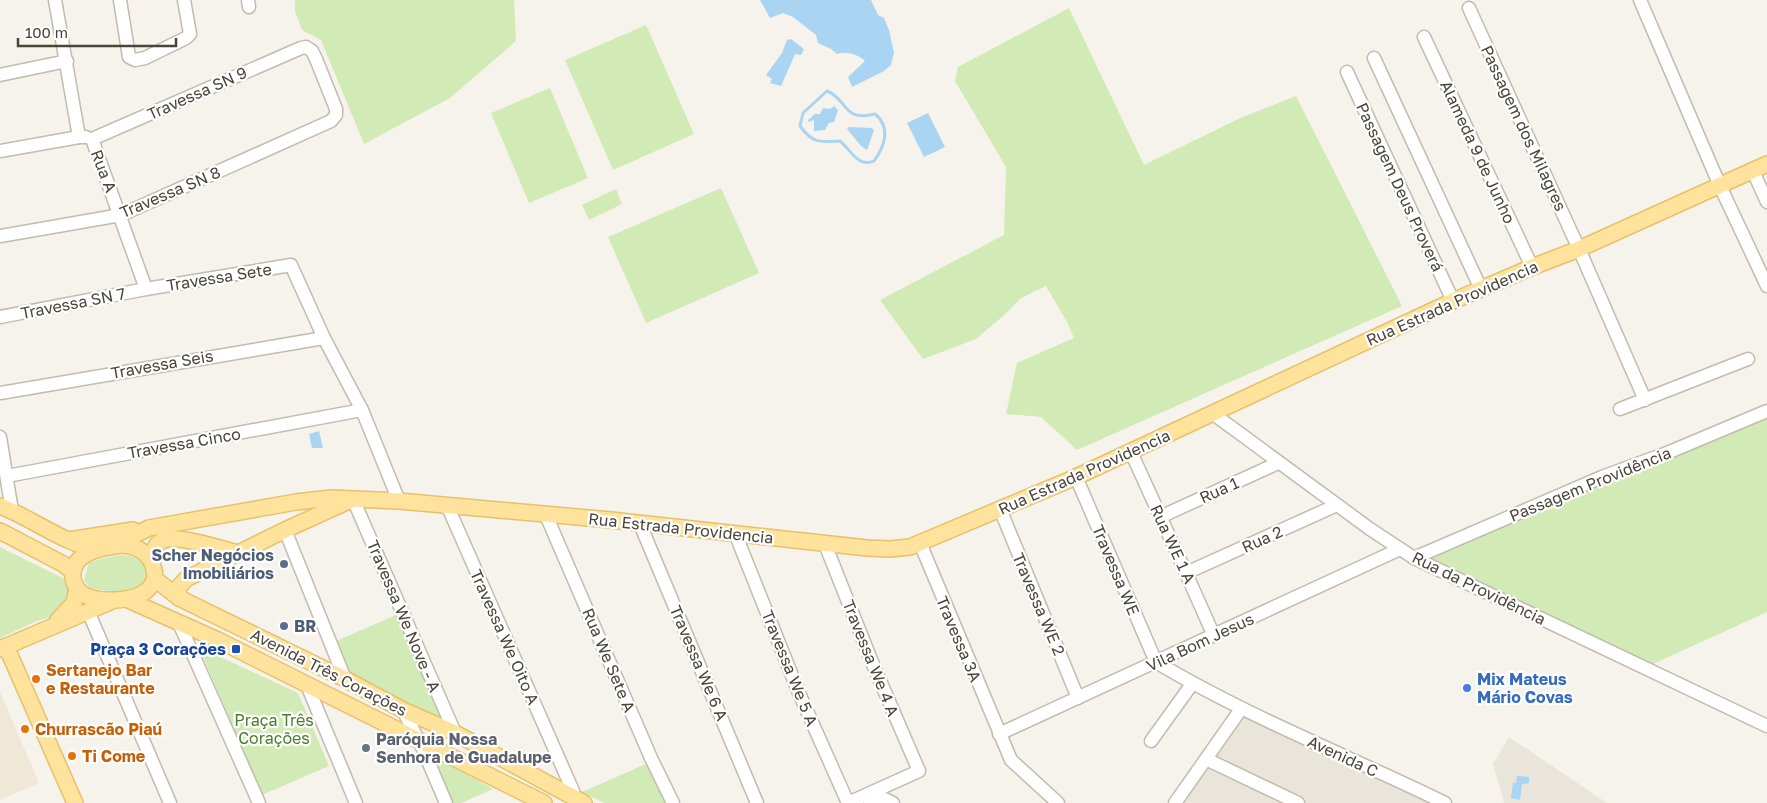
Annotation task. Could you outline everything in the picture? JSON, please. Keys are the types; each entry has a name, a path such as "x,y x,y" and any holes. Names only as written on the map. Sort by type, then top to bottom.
{"main road":[{"name":"Rua Estrada Providencia","path":"102,548 149,528 296,502 331,498 447,505 735,533 825,544 890,549 910,547 1076,477 1453,301 1579,249 1760,168"},
{"name":"Rua Estrada Providencia","path":"179,598 178,588 182,581 285,530 354,499"},
{"path":"6,509 78,545 102,548 122,545 137,547 148,555 152,562"},
{"path":"19,541 27,535 32,522"},
{"path":"69,540 149,528"},
{"path":"0,531 63,564 73,572"},
{"path":"75,803 3,647 88,611 147,591 155,579 152,562 153,552 158,544 170,538 238,553"},
{"path":"53,625 74,603 77,589 73,572 80,558 102,548"},
{"name":"Avenida Três Corações","path":"155,579 179,598 403,710 455,733 578,800"},
{"path":"77,589 95,599 120,599"},
{"name":"Avenida Três Corações","path":"120,599 218,640 543,803"}],"street":[{"name":"Rua A","path":"55,0 79,137"},
{"path":"120,0 132,60 145,58 182,42 190,34 184,0"},
{"path":"1640,0 1720,186 1767,286"},
{"name":"Passagem dos Milagres","path":"1469,8 1579,249 1645,400"},
{"name":"Alameda 9 de Junho","path":"1424,37 1532,267"},
{"name":"Travessa SN 8","path":"0,236 121,215 331,121 336,115 334,102 312,51 306,47 302,48"},
{"name":"Travessa SN 9","path":"92,139 302,48"},
{"path":"1374,58 1481,289"},
{"path":"0,75 67,61"},
{"name":"Passagem Deus Proverá","path":"1347,72 1453,301"},
{"path":"0,151 79,137 92,139"},
{"name":"Rua A","path":"92,139 121,215 146,289"},
{"path":"1760,168 1767,202"},
{"name":"Travessa Sete","path":"146,289 291,265 324,338"},
{"name":"Travessa SN 7","path":"0,317 146,289"},
{"path":"324,338 362,410 399,501"},
{"name":"Travessa Seis","path":"0,393 324,338"},
{"path":"1620,409 1748,359"},
{"name":"Travessa Cinco","path":"7,476 362,410"},
{"name":"Passagem Providência","path":"1414,558 1602,477 1667,453 1767,411"},
{"name":"Rua da Providência","path":"1212,413 1278,463 1414,558 1767,726"},
{"path":"0,437 7,476 6,509"},
{"name":"Rua WE 1 A","path":"1131,452 1214,636"},
{"name":"Rua 1","path":"1160,517 1278,463"},
{"name":"Travessa WE","path":"1076,477 1156,662"},
{"name":"Travessa We Nove - A","path":"354,499 455,733"},
{"name":"Travessa We Oito A","path":"447,505 578,800"},
{"name":"Rua 2","path":"1186,573 1337,505"},
{"name":"Travessa WE 2","path":"1000,510 1078,698"},
{"name":"Rua We Sete A","path":"546,515 651,758 673,803"},
{"name":"Travessa We 6 A","path":"640,524 757,803"},
{"path":"285,530 344,679"},
{"name":"Travessa We 5 A","path":"735,533 799,693 848,803"},
{"name":"Travessa We 4 A","path":"825,544 872,662 919,771 848,803"},
{"name":"Travessa 3A","path":"920,544 1010,760 1058,803"},
{"name":"Vila Bom Jesus","path":"999,734 1400,549"},
{"path":"88,611 170,803"},
{"path":"179,623 259,803"},
{"name":"Avenida C","path":"1156,662 1192,684 1241,709 1438,801"},
{"path":"1150,741 1192,684"},
{"path":"307,686 356,803"},
{"path":"1175,803 1241,709"},
{"path":"403,710 422,747 446,803"},
{"path":"1206,759 1298,803"},
{"path":"870,803 885,799 893,803"}],"shaded area":[{"path":"0,692 39,783 0,800"},
{"path":"1241,709 1433,803 1175,803"},
{"path":"1509,737 1607,803 1504,803 1493,764"}],"green space":[{"path":"295,0 514,0 516,41 450,98 364,144 321,40 302,30 295,11"},
{"path":"1069,8 1144,165 1238,119 1296,96 1402,306 1077,450 1041,417 1006,414 1017,363 1074,338 1046,286 1021,298 976,339 923,359 880,300 1004,235 1006,167 955,81 958,67"},
{"path":"646,25 694,134 613,170 565,60"},
{"path":"550,88 588,178 529,203 491,113"},
{"path":"721,188 759,273 646,323 608,237"},
{"path":"616,189 622,204 589,220 582,205"},
{"path":"1767,407 1767,612 1651,665 1428,558"},
{"path":"0,547 65,579 72,594 60,614 37,621 0,638"},
{"path":"120,555 141,560 146,568 147,580 141,585 128,590 112,591 90,588 84,580 89,563"},
{"path":"396,615 443,722 351,679 334,642"},
{"name":"Praça Três Corações","path":"199,647 298,693 329,766 262,795"},
{"path":"435,756 493,789 461,803 451,803 432,761"},
{"path":"648,763 665,803 604,803 582,792"}],"water":[{"path":"760,0 871,0 878,15 884,18 889,30 894,53 891,65 884,71 852,87 848,77 865,61 852,54 837,54 818,43 816,35 793,17 783,13 770,18"},
{"path":"791,39 804,49 801,55 795,54 781,86 770,83 772,79 766,75 782,53 787,40"},
{"path":"834,106 838,110 834,122 829,123 825,130 814,131 814,120 809,122 808,120 815,114 820,114 823,108 830,109"},
{"path":"928,113 945,147 924,157 907,123"},
{"path":"849,127 872,128 874,130 867,150 861,146 847,129"},
{"path":"319,431 323,448 312,448 309,434"},
{"path":"1517,776 1529,777 1529,783 1522,784 1520,800 1511,798 1513,783 1516,783"}],"waterway":[{"path":"827,91 834,95 851,113 864,116 875,114 880,119 885,131 885,137 874,161 868,163 859,160 840,141 817,141 809,136 800,126 803,113 827,91"}],"place":[{"name":"Scher Negócios Imobiliários","path":"284,564"},
{"name":"BR","path":"284,626"},
{"name":"Praça 3 Corações","path":"236,649"},
{"name":"Sertanejo Bar e Restaurante","path":"36,679"},
{"name":"Mix Mateus Mário Covas","path":"1467,688"},
{"name":"Churrascão Piaú","path":"25,729"},
{"name":"Paróquia Nossa Senhora de Guadalupe","path":"366,748"},
{"name":"Ti Come","path":"72,756"}]}
